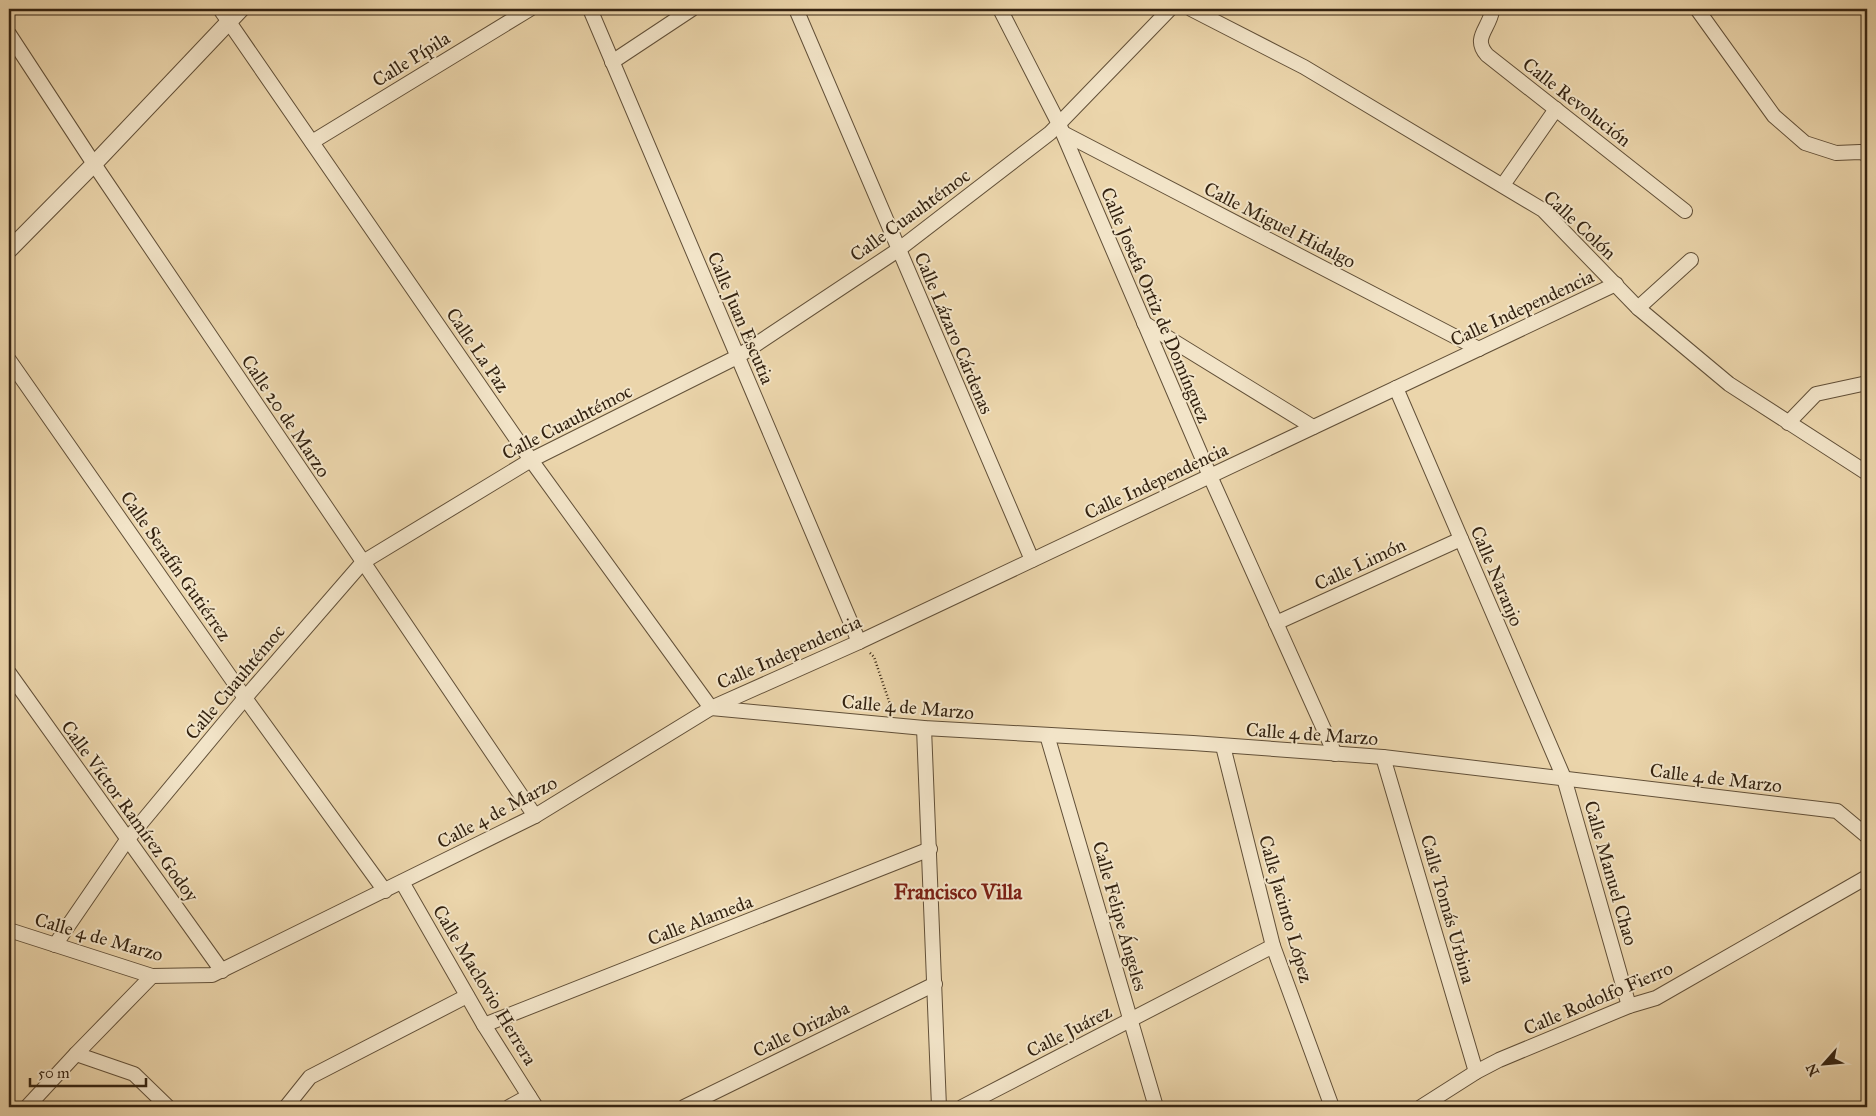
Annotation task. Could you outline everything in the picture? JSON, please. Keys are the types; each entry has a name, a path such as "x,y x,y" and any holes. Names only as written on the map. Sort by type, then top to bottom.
{"street":[{"path":"9,250 94,164 225,15 241,9"},
{"name":"Calle Pípila","path":"312,142 530,9"},
{"name":"Calle Juan Escutia","path":"590,9 859,642"},
{"path":"612,62 692,9"},
{"name":"Calle Lázaro Cárdenas","path":"796,9 1032,560"},
{"name":"Calle Josefa Ortiz de Domínguez","path":"1000,9 1061,129 1210,476 1335,754"},
{"name":"Calle Cuauhtémoc","path":"54,945 127,840 245,698 363,562 531,460 737,357 898,250 1050,133 1061,129 1170,9"},
{"name":"Calle Colón","path":"1191,9 1304,67 1542,210 1638,308 1729,384 1867,473"},
{"name":"Calle Revolución","path":"1490,9 1492,12 1491,19 1480,38 1481,48 1487,55 1685,210"},
{"path":"1697,9 1774,116 1805,143 1836,153 1865,149"},
{"name":"Calle La Paz","path":"225,15 531,460 710,708"},
{"name":"Calle 20 de Marzo","path":"9,34 94,164 535,816"},
{"path":"1502,185 1556,109"},
{"name":"Calle Miguel Hidalgo","path":"1061,129 1479,349"},
{"path":"1638,308 1691,260"},
{"name":"Calle Independencia","path":"710,708 859,642 1616,284"},
{"path":"1144,323 1313,427"},
{"name":"Calle Serafín Gutiérrez","path":"9,360 245,698 385,891"},
{"path":"1788,423 1816,394 1867,383"},
{"name":"Calle Naranjo","path":"1396,388 1564,778"},
{"name":"Calle Limón","path":"1276,623 1460,539"},
{"name":"Calle Víctor Ramírez Godoy","path":"9,673 222,970"},
{"name":"Calle 4 de Marzo","path":"9,930 152,976 212,975 535,816 710,708 924,728 1383,757 1837,811 1867,836"},
{"path":"924,728 939,1107"},
{"name":"Calle Felipe Ángeles","path":"1048,735 1156,1107"},
{"name":"Calle Jacinto López","path":"1223,746 1273,946 1332,1107"},
{"name":"Calle Tomás Urbina","path":"1383,757 1476,1072"},
{"name":"Calle Manuel Chao","path":"1564,778 1629,1006"},
{"name":"Calle Alameda","path":"484,1025 930,849"},
{"name":"Calle Rodolfo Fierro","path":"1421,1107 1476,1072 1499,1060 1629,1006 1656,998 1867,877"},
{"name":"Calle Maclovio Herrera","path":"402,882 484,1025 532,1102"},
{"name":"Calle Juárez","path":"962,1107 1273,946"},
{"path":"27,1107 152,976"},
{"name":"Calle Orizaba","path":"684,1107 934,984"},
{"path":"286,1107 310,1076 468,996"},
{"path":"76,1054 134,1074 168,1107"},
{"path":"509,1107 532,1102"}],"path":[{"path":"859,642 874,657 897,726"}],"district":[{"name":"Francisco Villa","path":"958,892"}]}
